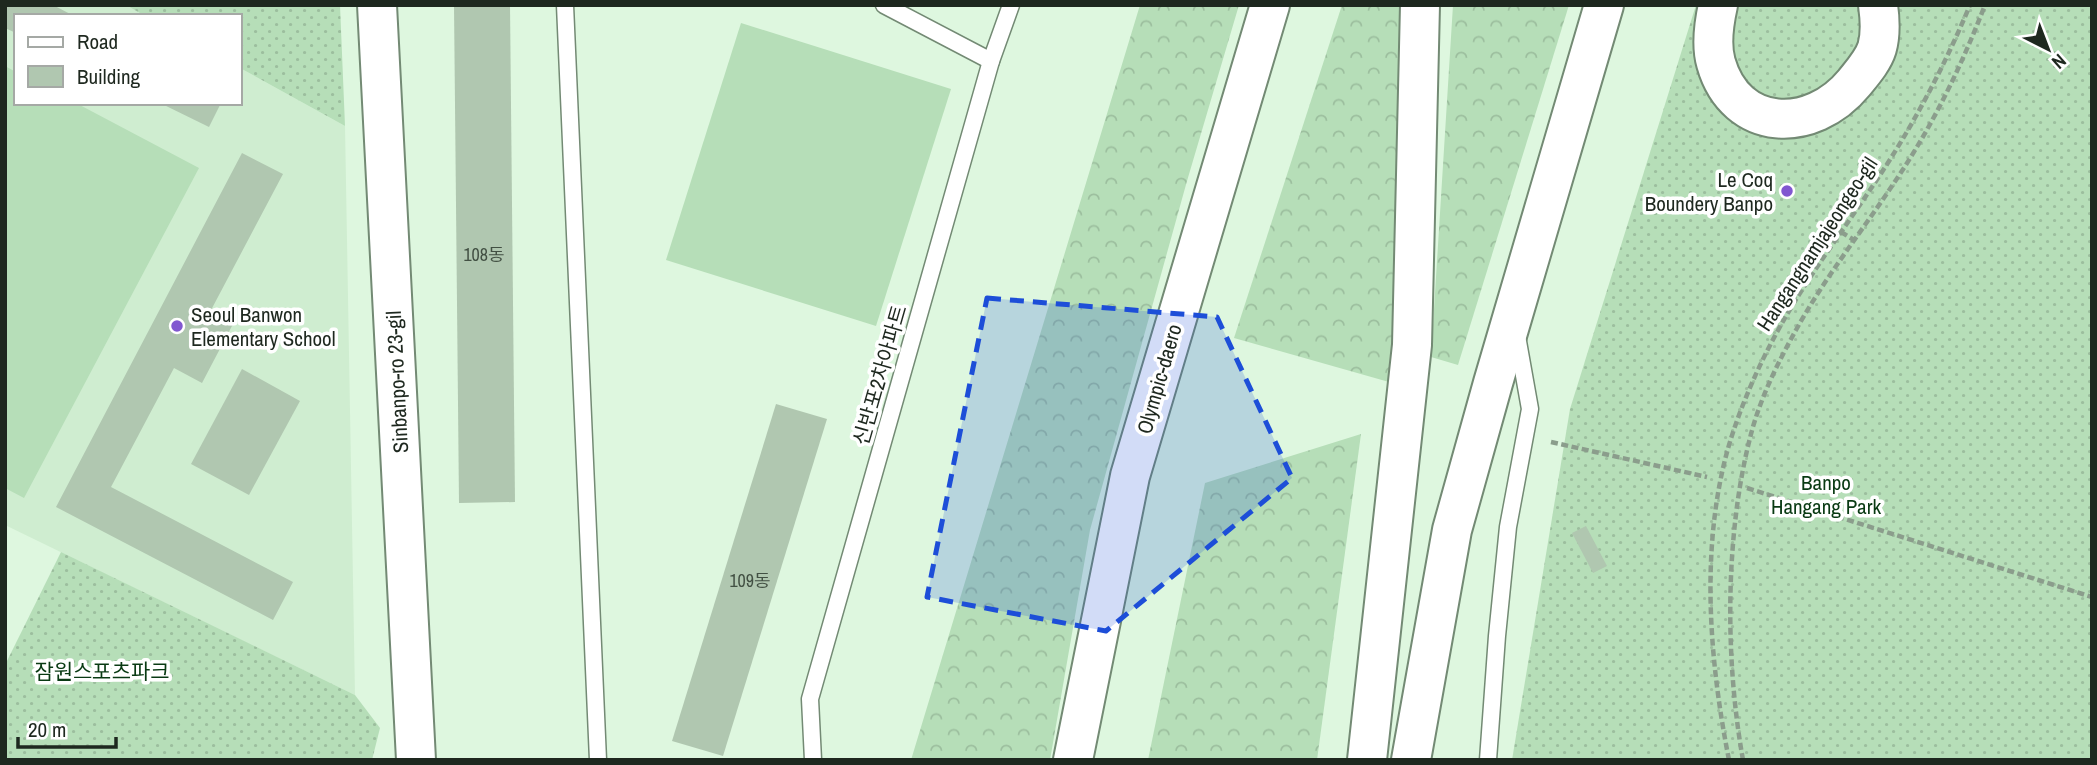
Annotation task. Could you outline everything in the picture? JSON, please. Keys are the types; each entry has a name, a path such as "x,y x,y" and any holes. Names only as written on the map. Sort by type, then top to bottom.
{"main road":[{"name":"Sinbanpo-ro 23-gil","path":"377,5 416,760"},
{"name":"Olympic-daero","path":"1073,760 1130,476 1269,5"},
{"path":"1367,760 1412,345 1420,5"},
{"path":"1411,760 1452,530 1604,5"},
{"path":"1718,5 1714,25 1716,62 1724,84 1740,105 1760,115 1785,119 1810,116 1830,105 1850,88 1877,49 1880,27 1878,5"}],"lane":[{"path":"565,5 598,760"},
{"path":"884,5 991,61"},
{"name":"신반포2차아파트","path":"813,760 810,699 991,61 1011,5"},
{"path":"1488,760 1508,527 1531,409 1513,315"}],"path":[{"name":"Hangangnamjajeongeo-gil","path":"1729,760 1713,642 1711,590 1713,531 1720,480 1740,414 1758,371 1795,301 1905,135 1937,77 1970,5"},
{"name":"Hangangnamjajeongeo-gil","path":"1744,760 1732,657 1733,536 1739,485 1754,426 1782,357 1815,298 1929,129 1985,5"},
{"path":"1841,232 1854,240"},
{"path":"1551,442 1707,477"},
{"path":"1747,488 2092,597"}],"highlighted area":[{"path":"987,298 1217,317 1292,478 1106,631 927,597"}],"shaded area":[{"name":"Seoul Banwon Elementary School","path":"5,5 126,5 142,14 14,14 14,105 242,105 242,69 345,126 355,695 5,525"}],"green space":[{"path":"126,5 340,5 345,126 242,69 242,14 142,14"},
{"path":"1140,5 1239,5 1090,530 1050,760 911,760"},
{"path":"1342,5 1406,5 1396,384 1234,338"},
{"path":"1453,5 1569,5 1458,365 1431,357"},
{"name":"Banpo Hangang Park","path":"1696,5 2092,5 2092,760 1512,760 1570,409"},
{"path":"741,23 951,89 876,326 666,260"},
{"path":"5,66 14,71 14,105 80,105 199,168 24,498 5,488"},
{"path":"1361,434 1317,760 1148,760 1205,483"},
{"name":"잠원스포츠파크","path":"61,552 355,695 380,728 372,760 5,760 5,665"}],"building":[{"path":"5,5 53,5 70,14 14,14 14,32 5,28"},
{"path":"454,5 510,5 515,502 459,503"},
{"path":"164,105 220,105 209,127"},
{"path":"242,153 283,174 210,312 233,324 202,383 174,368 111,487 293,582 273,620 56,507"},
{"path":"242,369 300,401 249,495 191,464"},
{"path":"776,404 827,419 723,756 672,741"},
{"path":"1586,526 1607,566 1593,573 1572,533"}],"place":[{"name":"Le Coq Boundery Banpo","path":"1787,191"},
{"name":"Seoul Banwon Elementary School","path":"177,326"}]}
